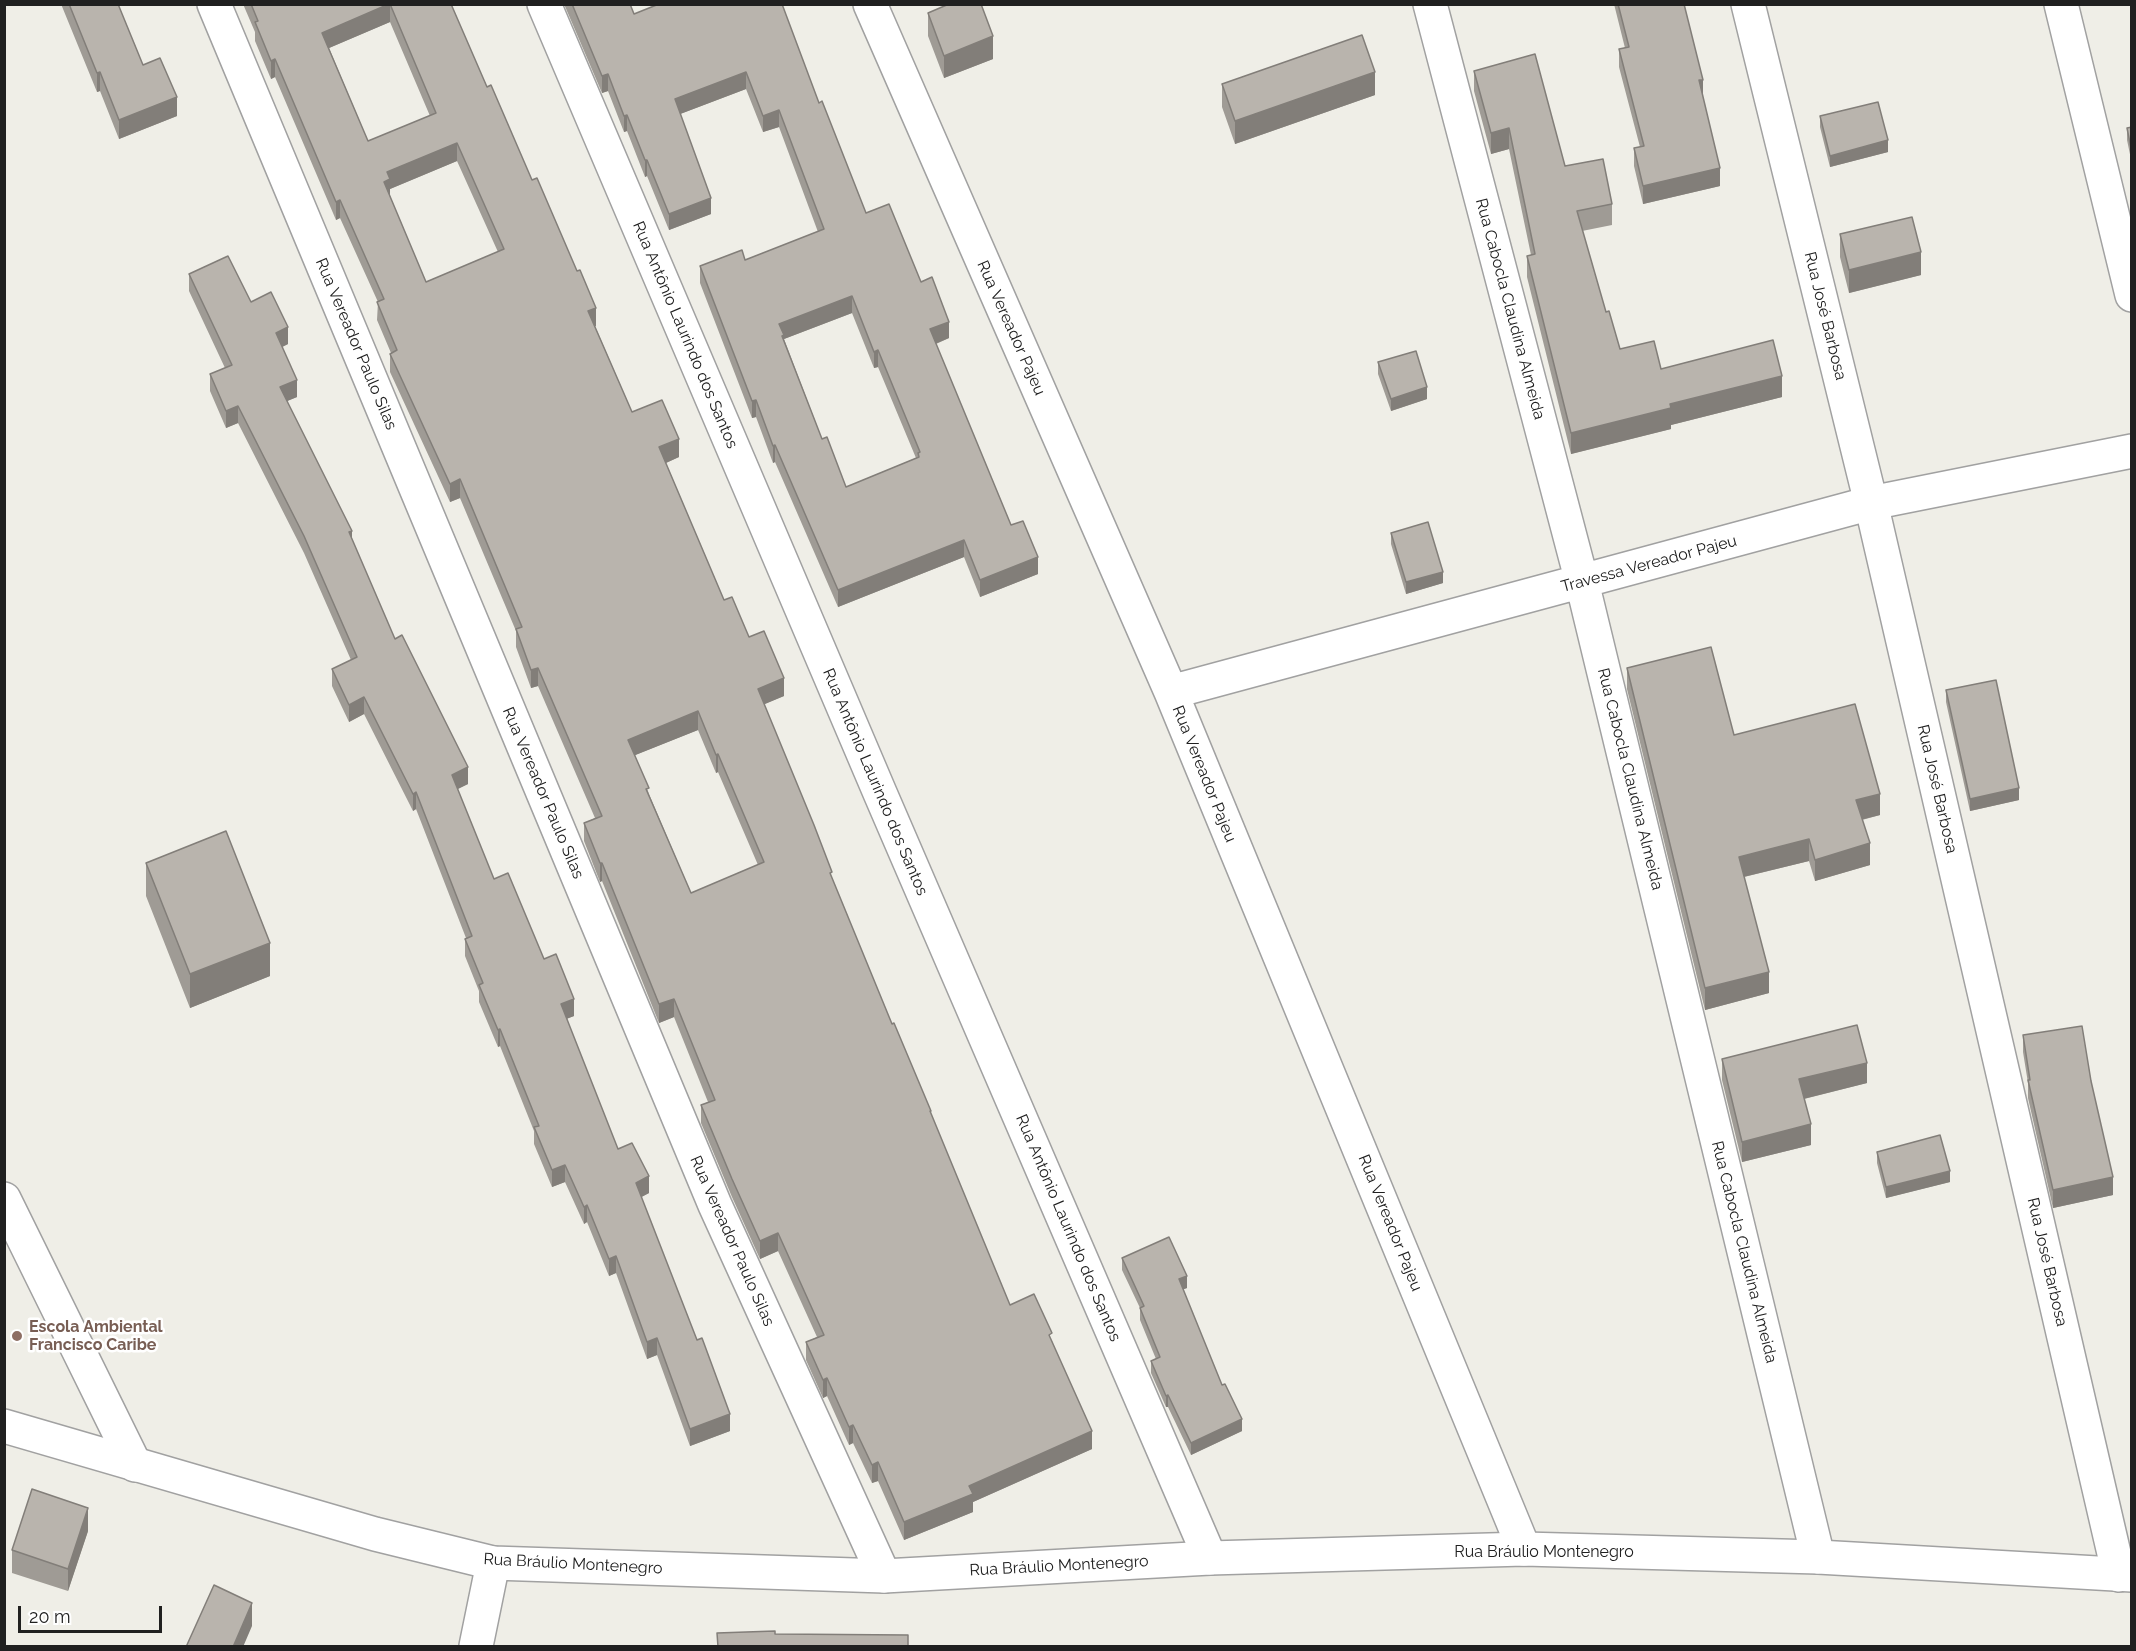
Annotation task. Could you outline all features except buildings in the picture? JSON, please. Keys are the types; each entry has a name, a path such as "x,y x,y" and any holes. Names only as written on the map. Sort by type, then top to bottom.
{"street":[{"name":"Rua Vereador Paulo Silas","path":"214,4 715,1205 884,1576"},
{"name":"Rua Antônio Laurindo dos Santos","path":"544,4 880,793 1210,1558"},
{"name":"Rua Vereador Pajeu","path":"870,4 1171,692 1524,1549"},
{"name":"Rua Cabocla Claudina Almeida","path":"1430,4 1582,582 1818,1557"},
{"name":"Rua José Barbosa","path":"1748,4 1871,503 2125,1575"},
{"path":"2061,4 2132,295"},
{"name":"Travessa Vereador Pajeu","path":"1171,692 1871,503 2132,451"},
{"path":"4,1199 135,1465"},
{"name":"Rua Bráulio Montenegro","path":"4,1426 375,1534 493,1563 884,1576 1210,1558 1524,1549 1818,1557 2125,1575"},
{"path":"476,1647 493,1563"}],"place":[{"name":"Escola Ambiental Francisco Caribe","path":"17,1336"}]}
